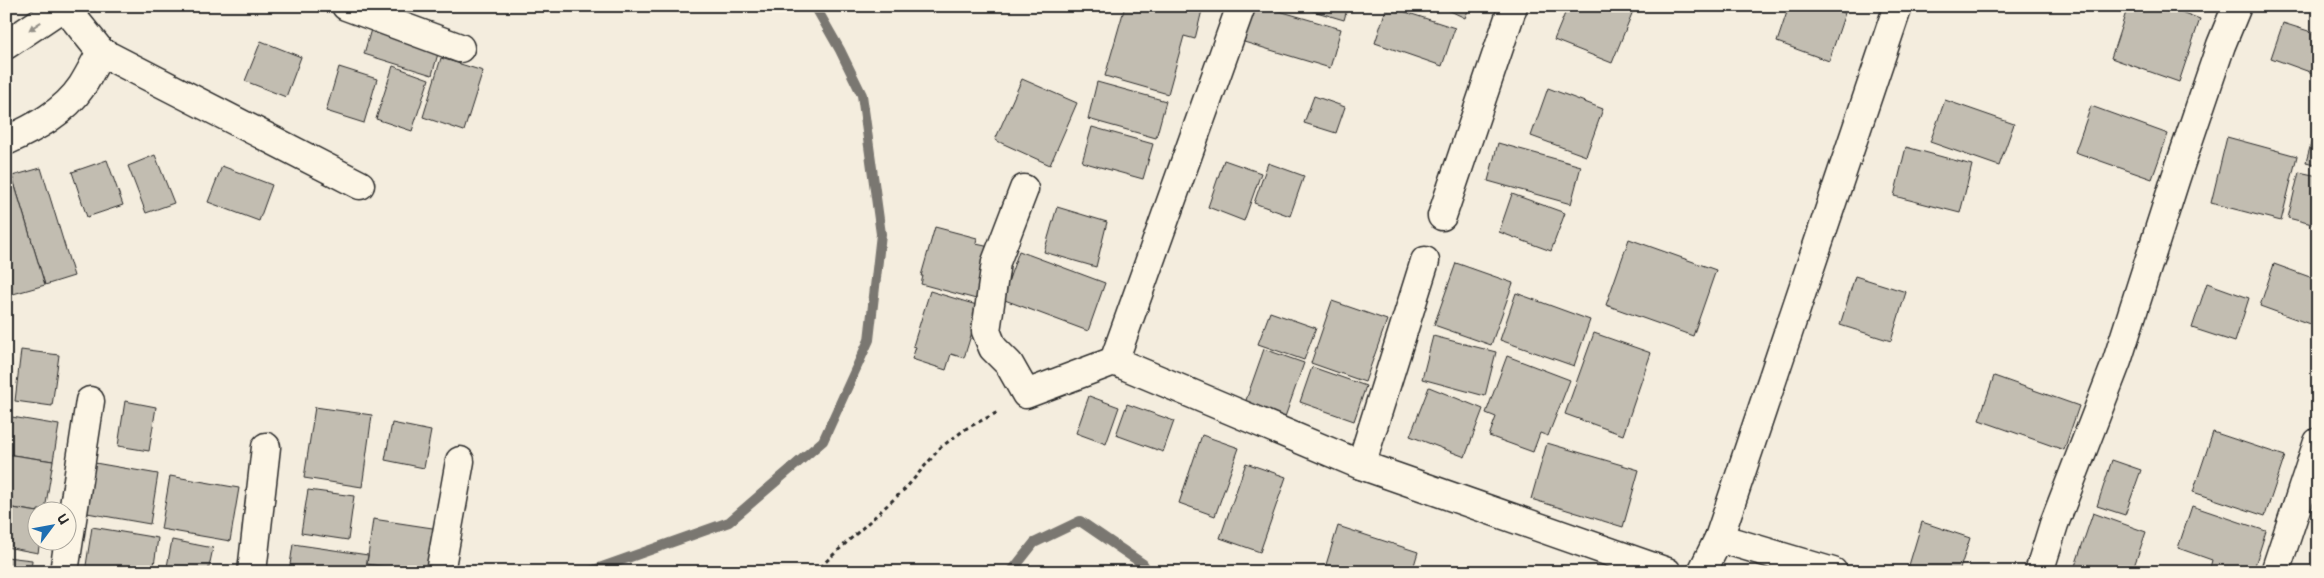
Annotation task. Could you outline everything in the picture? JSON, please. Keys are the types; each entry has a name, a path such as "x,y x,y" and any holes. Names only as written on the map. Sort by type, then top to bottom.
{"street":[{"path":"6,45 64,6 101,52 360,185"},
{"path":"346,6 460,48"},
{"path":"1114,361 1241,6"},
{"path":"1442,216 1513,6"},
{"path":"1702,572 1719,538 1898,6"},
{"path":"2039,572 2054,524 2117,361 2192,130 2221,45 2237,6"},
{"path":"6,141 39,125 65,105 81,88 101,52"},
{"path":"1024,189 996,262 986,331 994,348 1009,364 1026,394 1114,361 1361,465 1667,572"},
{"path":"1361,465 1425,261"},
{"path":"64,572 90,400"},
{"path":"2275,572 2318,442"},
{"path":"252,572 266,448"},
{"path":"440,572 460,461"},
{"path":"1719,538 1833,572"}],"path":[{"path":"820,567 906,488 941,447 967,428 1026,394"}],"building":[{"path":"1125,6 1203,6 1195,39 1184,36 1168,94 1105,76"},
{"path":"1254,6 1262,6 1341,29 1330,68 1244,42"},
{"path":"1296,6 1348,6 1344,20"},
{"path":"1387,6 1455,28 1442,66 1375,43"},
{"path":"1440,6 1470,6 1465,18"},
{"path":"1568,6 1635,6 1612,63 1554,40"},
{"path":"1789,6 1825,6 1845,13 1829,61 1777,42"},
{"path":"2128,6 2165,6 2200,19 2179,82 2111,58"},
{"path":"2283,23 2318,34 2318,75 2271,58"},
{"path":"371,29 439,50 432,75 364,54"},
{"path":"261,41 301,57 286,97 245,81"},
{"path":"441,58 483,71 464,131 423,117"},
{"path":"393,66 429,79 412,131 376,119"},
{"path":"339,67 377,79 364,123 326,111"},
{"path":"1022,79 1077,103 1050,165 995,140"},
{"path":"1097,82 1166,101 1156,138 1088,119"},
{"path":"1548,88 1603,109 1586,156 1531,136"},
{"path":"1314,96 1345,107 1336,133 1304,123"},
{"path":"1945,100 2014,124 1999,166 1930,142"},
{"path":"2091,106 2168,134 2152,179 2075,152"},
{"path":"2318,123 2318,165 2306,162"},
{"path":"1092,127 1153,144 1143,179 1082,162"},
{"path":"2227,137 2297,156 2281,221 2211,203"},
{"path":"1498,143 1581,166 1571,204 1488,181"},
{"path":"1906,147 1972,165 1960,213 1894,196"},
{"path":"155,155 174,203 146,213 128,166"},
{"path":"107,160 123,205 87,217 72,172"},
{"path":"1224,160 1261,173 1244,221 1208,207"},
{"path":"1268,163 1304,176 1290,216 1254,203"},
{"path":"222,166 272,185 259,221 208,202"},
{"path":"41,168 74,276 45,285 12,176"},
{"path":"2299,172 2318,176 2316,225 2288,218"},
{"path":"12,176 45,285 6,296 6,178"},
{"path":"1512,194 1565,213 1551,251 1499,232"},
{"path":"1057,207 1107,222 1096,267 1044,252"},
{"path":"935,227 977,238 976,244 990,247 976,299 921,284 923,276 921,276"},
{"path":"1629,239 1716,270 1693,336 1606,305"},
{"path":"1019,251 1105,283 1088,331 1002,299"},
{"path":"1456,263 1513,283 1491,345 1434,325"},
{"path":"2274,264 2318,280 2318,327 2260,306"},
{"path":"1855,276 1906,292 1891,341 1840,325"},
{"path":"2207,283 2249,298 2235,342 2192,328"},
{"path":"930,291 980,306 964,358 951,354 946,370 912,359 916,347 913,346"},
{"path":"1516,293 1590,320 1574,366 1500,340"},
{"path":"1332,301 1387,320 1365,382 1311,363"},
{"path":"1270,312 1316,328 1304,360 1258,344"},
{"path":"1594,333 1651,353 1623,435 1565,414"},
{"path":"1433,336 1496,352 1485,396 1422,379"},
{"path":"1264,349 1304,363 1285,417 1245,403"},
{"path":"21,350 59,355 52,406 15,401"},
{"path":"1507,356 1570,380 1548,436 1540,433 1533,452 1489,436 1496,417 1486,413"},
{"path":"1312,367 1366,386 1354,421 1300,402"},
{"path":"1994,376 2079,406 2064,450 1979,420"},
{"path":"1429,387 1483,409 1465,457 1410,436"},
{"path":"1089,396 1119,407 1106,444 1076,433"},
{"path":"125,401 156,407 149,451 118,446"},
{"path":"1127,404 1174,421 1163,452 1116,435"},
{"path":"315,407 372,415 362,487 304,478"},
{"path":"6,416 59,425 53,461 6,454"},
{"path":"392,423 431,431 424,468 385,460"},
{"path":"2213,432 2285,456 2265,516 2193,492"},
{"path":"1202,435 1239,448 1215,516 1179,503"},
{"path":"1547,443 1639,470 1623,527 1531,499"},
{"path":"6,454 53,461 47,500 28,500 28,510 6,507"},
{"path":"2112,460 2141,470 2125,515 2097,506"},
{"path":"95,463 158,474 150,524 87,513"},
{"path":"1246,463 1286,477 1260,552 1220,538"},
{"path":"170,476 239,488 230,541 161,529"},
{"path":"308,490 354,496 348,540 301,533"},
{"path":"2192,506 2266,531 2253,572 2209,572 2212,560 2178,548"},
{"path":"6,507 28,510 28,550 38,550 38,553 6,547"},
{"path":"2093,513 2146,532 2132,572 2121,572 2111,568 2110,572 2073,572"},
{"path":"373,519 439,529 433,572 418,572 367,564"},
{"path":"1922,522 1970,538 1959,572 1907,572"},
{"path":"1338,526 1418,552 1412,572 1337,572 1325,568"},
{"path":"92,527 158,538 153,572 85,572"},
{"path":"172,540 213,548 208,572 166,572"},
{"path":"293,544 368,555 365,572 289,572"},
{"path":"6,557 32,560 31,572 6,572"}],"waterway":[{"path":"588,572 729,522 823,441 869,340 881,234 862,95 840,50 815,6"},
{"path":"1011,572 1034,543 1080,521 1143,564 1148,572"}]}
